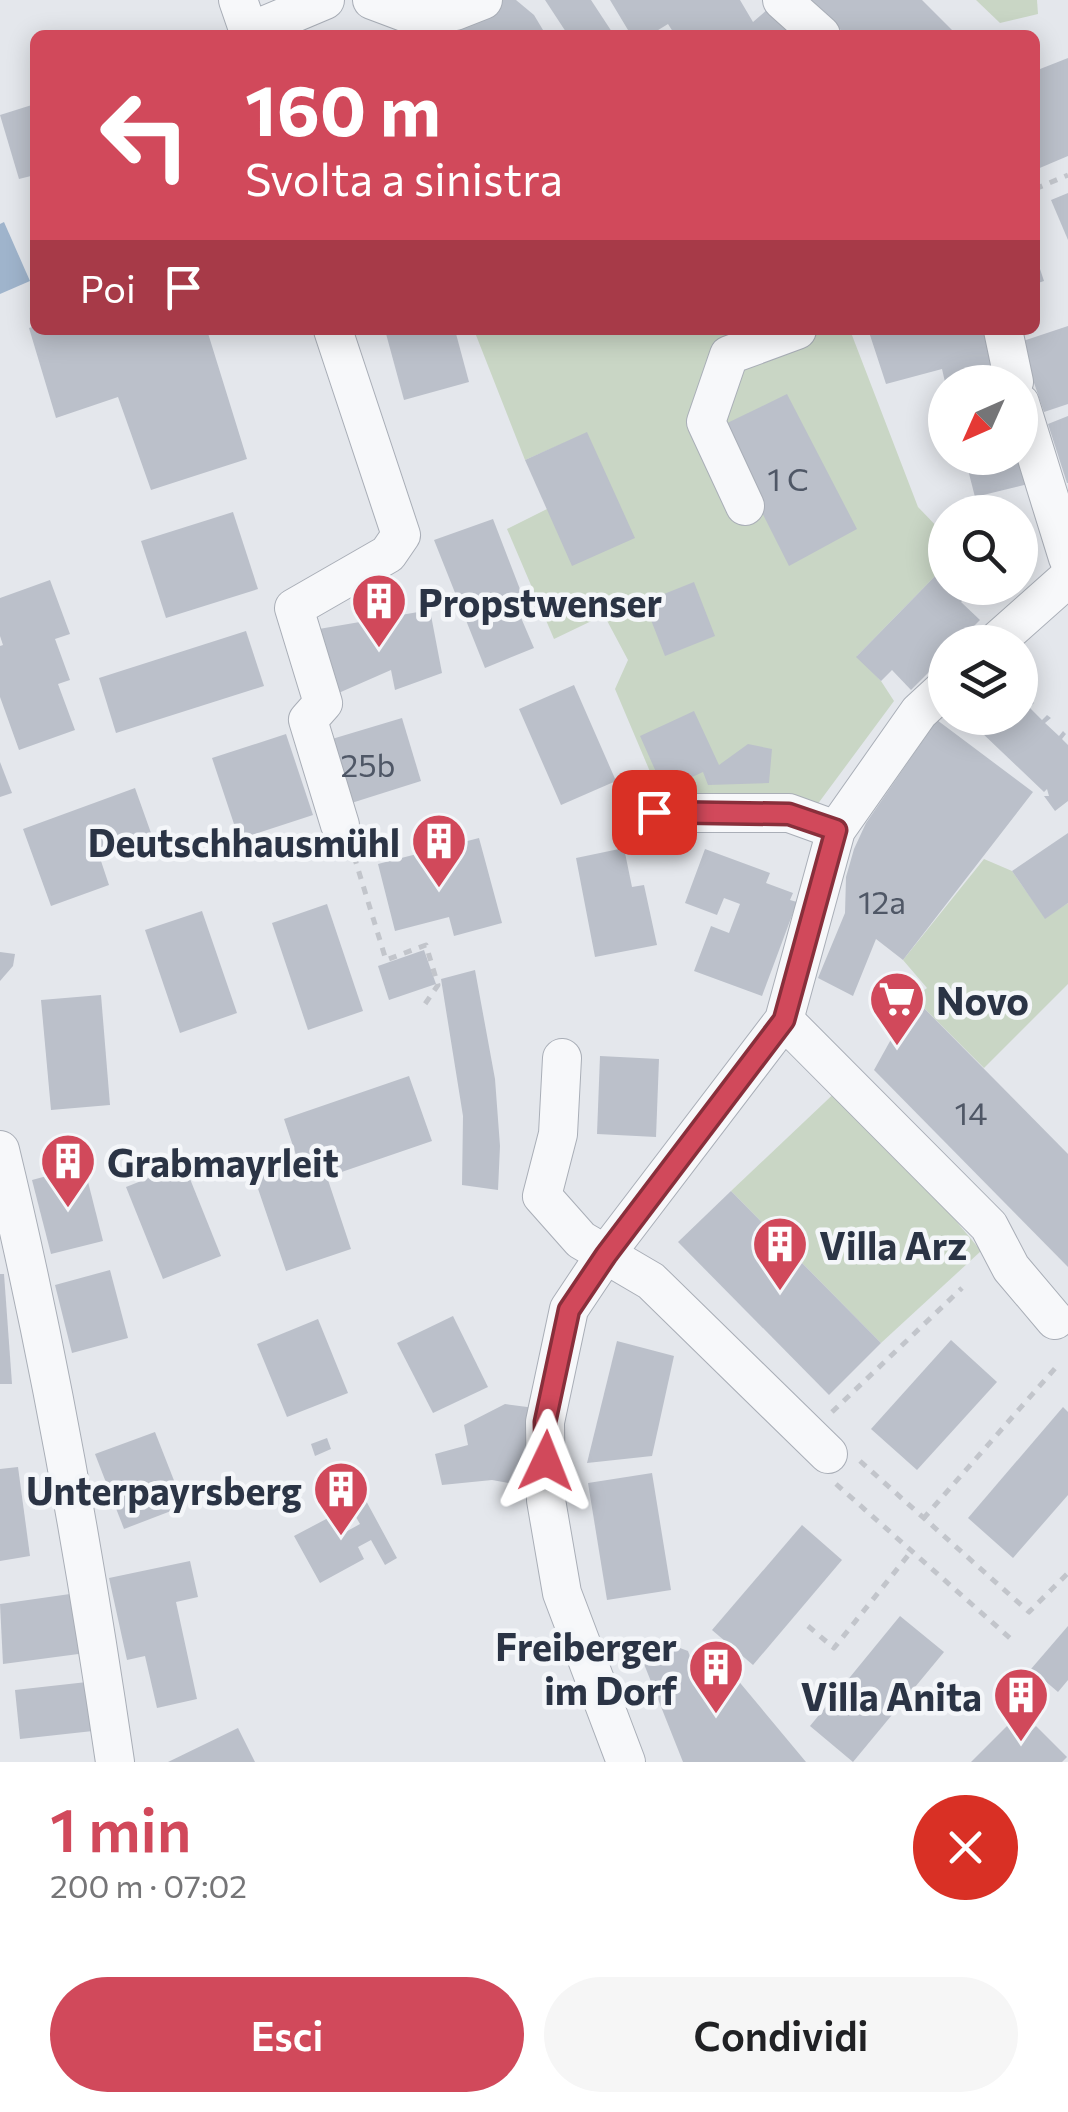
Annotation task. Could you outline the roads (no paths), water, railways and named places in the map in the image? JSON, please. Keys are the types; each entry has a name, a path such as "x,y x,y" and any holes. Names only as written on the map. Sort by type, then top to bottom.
{"street":[{"path":"245,22 326,0"},
{"path":"372,0 412,15 455,11 483,0"},
{"path":"782,0 815,30"},
{"path":"335,335 401,535 388,554 294,608 323,703 308,720 340,825"},
{"path":"745,506 706,422 729,354 783,335"},
{"path":"1004,335 1010,365"},
{"path":"1038,461 1068,558"},
{"path":"1015,625 1068,578"},
{"path":"626,1762 562,1593 546,1500 545,1422 569,1310 606,1255 784,1020 836,830 928,704"},
{"path":"654,812 789,814 836,830"},
{"path":"784,1020 989,1226 1012,1268 1054,1320"},
{"path":"562,1058 558,1134 542,1196 582,1240 651,1281 830,1448"},
{"path":"0,1150 22,1240 88,1572 114,1762"}],"water":[{"path":"4,222 30,281 0,294 0,224"}],"place":[{"name":"Propstwenser","path":"379,650"},
{"name":"Deutschhausmühl","path":"439,890"},
{"name":"Novo","path":"897,1048"},
{"name":"Grabmayrleit","path":"68,1210"},
{"name":"Villa Arz","path":"780,1293"},
{"name":"Unterpayrsberg","path":"341,1538"},
{"name":"Freiberger im Dorf","path":"716,1716"},
{"name":"Villa Anita","path":"1021,1744"}]}
